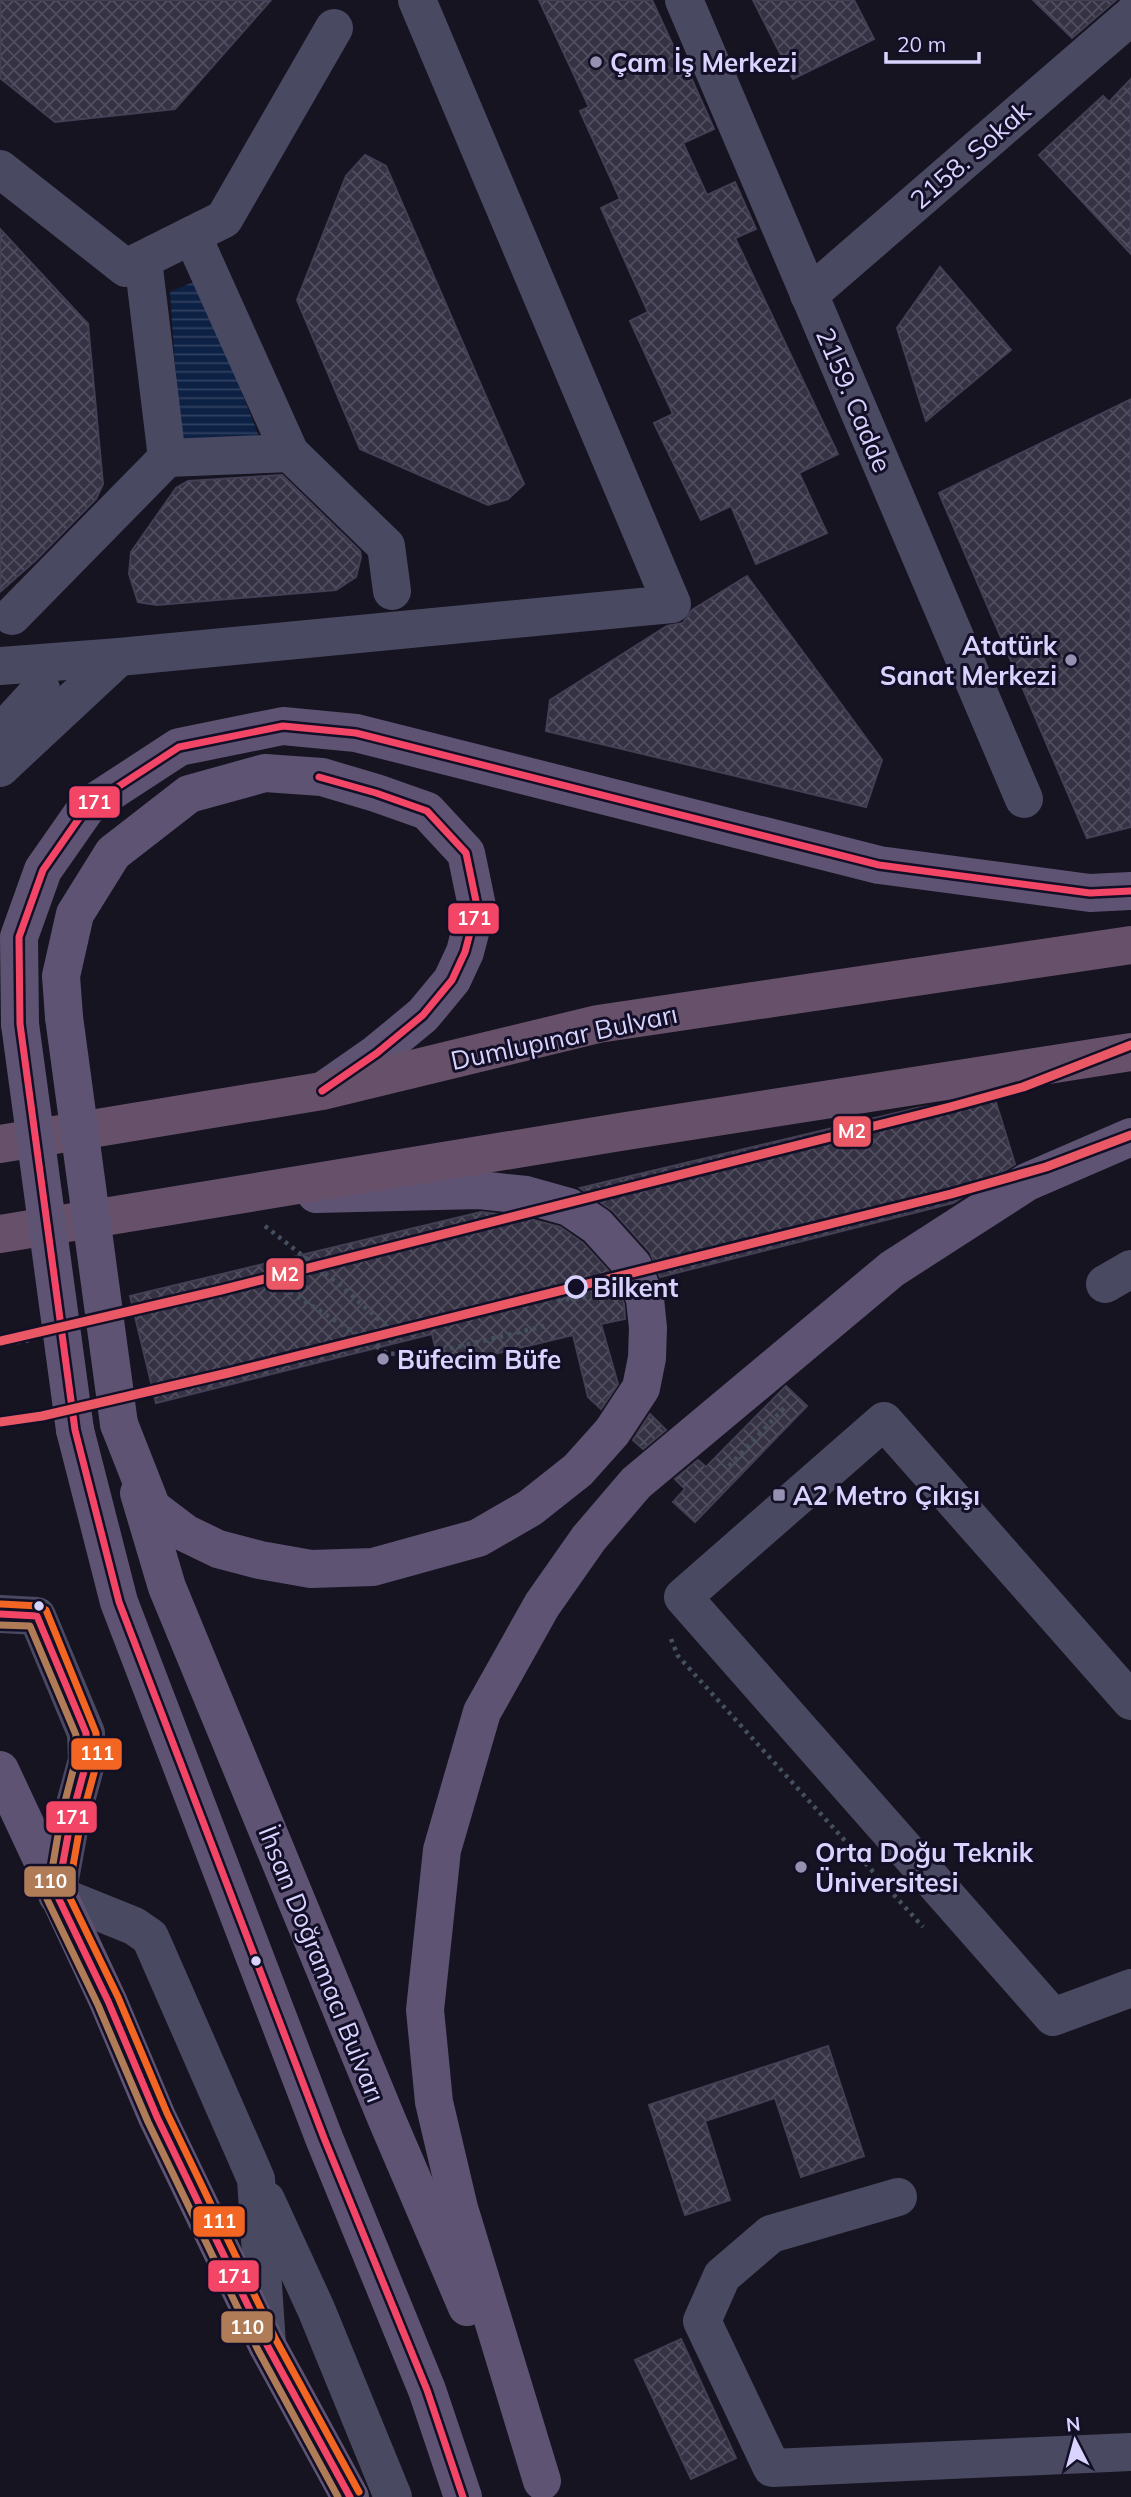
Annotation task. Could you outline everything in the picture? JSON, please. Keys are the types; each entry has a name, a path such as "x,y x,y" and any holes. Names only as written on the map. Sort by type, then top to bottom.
{"highway":[{"name":"Dumlupınar Bulvarı","path":"0,1144 322,1091 598,1024 1131,945"},
{"path":"0,1234 1131,1052"}],"main road":[{"path":"464,2497 427,2390 324,2138 119,1602 75,1430 20,1024 19,937 43,870 87,807 179,747 283,726 356,733 879,865 1090,893 1131,891"},
{"path":"229,1197 479,1190 526,1195 569,1207 597,1226 633,1266 645,1299 647,1358 641,1388 612,1432 578,1470 530,1508 478,1538 373,1567 311,1569 218,1549 185,1534 152,1508 119,1424 64,1017 61,976 75,914 113,852 189,794 265,772 322,777 427,811 466,853 477,906 465,952 452,980 424,1014 377,1053 322,1091"},
{"path":"544,2489 459,2208 434,2102 425,2010 442,1850 482,1712 542,1605 589,1538 636,1482 892,1269 1027,1182 1131,1137"},
{"name":"İhsan Doğramacı Bulvarı","path":"119,1424 167,1587 387,2120 544,2489"},
{"path":"0,1770 107,2001 157,2117 267,2345 350,2497"}],"street":[{"path":"0,666 672,604 417,0"},
{"name":"2159. Cadde","path":"684,0 1024,799"},
{"name":"2158. Sokak","path":"809,295 1131,16"},
{"path":"0,169 126,268 224,219 334,28"},
{"path":"192,235 290,453 386,546 392,591"},
{"path":"143,260 167,458"},
{"path":"12,616 167,458 290,453"},
{"path":"0,768 119,657"},
{"path":"0,695 41,689 0,734"},
{"path":"1131,1701 884,1421 684,1597 1053,2017 1131,1987"},
{"path":"0,1614 37,1616 86,1733 87,1760 71,1819 57,1895 134,1926 150,1937 316,2309 393,2497"},
{"path":"257,2179 267,2345"},
{"path":"898,2197 771,2234 722,2277 702,2321 772,2468 1131,2452"}],"path":[{"path":"229,1197 340,1284 388,1328"},
{"path":"124,1315 268,1278 388,1354 436,1352 545,1326"},
{"path":"357,1336 516,1297 562,1300 610,1295"},
{"path":"0,1345 32,1339"},
{"path":"729,1466 786,1406"}],"water":[{"path":"198,280 260,439 180,440 170,292"}],"building":[{"path":"0,0 271,0 175,109 55,122 0,78"},
{"path":"539,0 652,0 714,129 683,143 707,195 735,182 756,229 735,238 838,454 799,473 827,533 756,564 731,506 701,520 654,423 673,414 630,321 648,312 601,208 620,199 580,111 589,107"},
{"path":"753,0 854,0 874,39 793,79"},
{"path":"1033,0 1116,0 1072,38"},
{"path":"1131,79 1131,254 1039,155 1103,96 1109,102"},
{"path":"365,155 386,166 524,484 508,499 488,505 360,449 297,300 346,176"},
{"path":"0,229 88,324 103,484 96,499 0,592"},
{"path":"940,267 1011,350 926,421 897,328"},
{"name":"Atatürk Sanat Merkezi","path":"1131,399 1131,827 1087,838 939,493"},
{"path":"282,475 360,551 356,577 336,590 157,605 138,602 129,574 131,552 176,488 188,481"},
{"path":"747,576 882,760 866,807 546,731 550,700 667,626 683,623 692,610"},
{"path":"994,1096 1015,1164 953,1203 660,1277 650,1252 613,1211 580,1188 917,1108"},
{"path":"481,1212 522,1217 560,1227 583,1243 614,1277 624,1304 625,1319 601,1324 618,1384 601,1409 588,1397 573,1335 440,1367 432,1334 156,1403 130,1296"},
{"path":"786,1386 807,1406 695,1522 673,1502 685,1489 675,1479 698,1460 706,1467"},
{"path":"650,1414 666,1430 643,1449 633,1440"},
{"path":"828,2046 864,2156 801,2177 775,2098 705,2121 730,2200 685,2215 649,2105"},
{"path":"681,2339 736,2458 691,2479 635,2360"}],"transit line":[{"name":"171","path":"463,2497 427,2390 324,2138 119,1602 75,1430 20,1024 19,937 43,870 87,807 179,747 283,726 356,733 879,865 1090,893 1131,891"},
{"name":"171","path":"319,777 427,811 466,853 477,906 465,952 452,980 423,1015 377,1053 322,1091"},
{"name":"M2","path":"0,1341 221,1290 950,1107 1023,1087 1131,1045"},
{"name":"M2","path":"0,1422 42,1416 228,1373 951,1194 1046,1167 1131,1135"},
{"name":"111","path":"1,1604 39,1606 46,1610 96,1733 97,1762 81,1821 68,1894 118,1997 167,2113 276,2340 359,2492"},
{"name":"171","path":"0,1614 37,1616 86,1733 87,1760 71,1819 57,1895 108,2001 157,2117 267,2345 350,2497"},
{"name":"110","path":"0,1625 30,1626 76,1735 76,1759 61,1817 47,1899 98,2005 148,2122 258,2350 338,2497"}],"place":[{"name":"Çam İş Merkezi","path":"596,62"},
{"name":"Atatürk Sanat Merkezi","path":"1071,660"},
{"name":"Bilkent","path":"576,1287"},
{"name":"Büfecim Büfe","path":"383,1359"},
{"name":"A2 Metro Çıkışı","path":"779,1495"},
{"name":"Orta Doğu Teknik Üniversitesi","path":"801,1867"}]}
